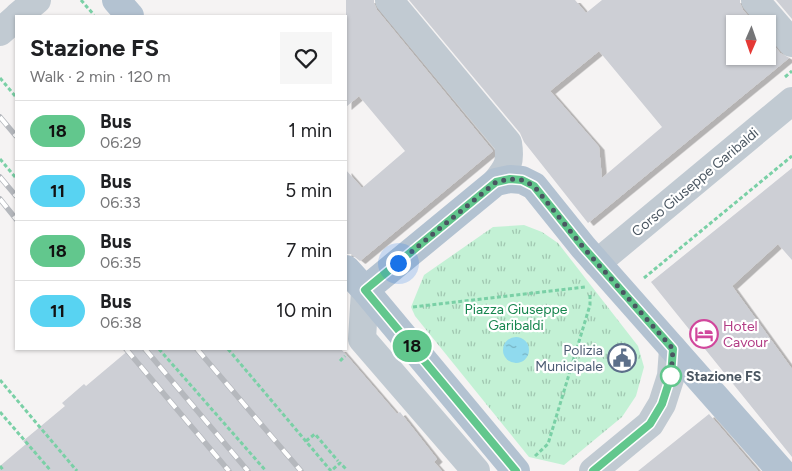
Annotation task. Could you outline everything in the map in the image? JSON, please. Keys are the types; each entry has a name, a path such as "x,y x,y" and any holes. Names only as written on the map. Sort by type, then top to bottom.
{"main road":[{"path":"116,0 129,15"},
{"path":"365,290 496,182 510,179 522,180 534,186 601,267 781,471"},
{"path":"347,270 524,464"}],"street":[{"path":"19,15 37,0"},
{"path":"389,0 508,143 507,168 496,182"},
{"path":"755,0 792,44"},
{"path":"0,32 15,19"},
{"name":"Corso Giuseppe Garibaldi","path":"601,267 792,101"},
{"path":"601,267 792,117"},
{"path":"365,290 362,338 476,471"},
{"path":"593,471 650,424 662,404 671,376 673,349"}],"path":[{"path":"81,0 94,15"},
{"path":"0,78 15,96"},
{"path":"641,280 792,156"},
{"path":"0,158 15,177"},
{"path":"411,307 591,286 590,305 548,444 524,464"},
{"path":"160,350 266,471"},
{"path":"229,350 331,471 340,463 346,469"},
{"path":"0,380 77,471"},
{"path":"0,412 50,471"},
{"path":"306,441 315,434 338,461"},
{"path":"0,466 4,471"}],"green space":[{"name":"Piazza Giuseppe Garibaldi","path":"524,225 542,232 558,243 638,346 644,367 636,396 622,417 564,465 529,457 415,316 411,307 424,275 493,227"}],"water":[{"path":"516,337 526,340 529,350 526,360 516,363 506,360 503,350 506,340"}],"building":[{"path":"346,0 374,0 377,10 493,151 360,261 351,254 347,254 347,171 362,188 405,151 359,96 347,106"},
{"path":"409,0 575,0 586,13 602,0 740,0 743,10 747,15 726,15 726,65 776,65 776,48 780,53 789,58 588,223 524,142 520,133","holes":["599,51 662,127 602,178 599,147 550,91"]},
{"path":"776,0 792,0 792,19"},
{"path":"792,168 792,260 778,244 732,286 792,369 792,457 651,282"},
{"path":"129,350 342,350 397,414 400,412 437,459 434,462 442,471 0,471 0,466 26,444 23,441 65,406 62,403 84,384 86,386"},
{"path":"709,414 758,471 638,471"}],"railway":[{"path":"0,117 15,135"},
{"path":"0,177 15,195"},
{"path":"0,199 15,218"},
{"path":"127,350 229,471"},
{"path":"146,350 248,471"},
{"path":"198,350 301,471"}],"bus line":[{"name":"18","path":"516,471 365,290 496,182 510,179 522,180 534,186 583,247 673,349 671,376 662,404 650,424 593,471"}],"place":[{"name":"Hotel Cavour","path":"704,334"},
{"name":"Polizia Municipale","path":"622,358"},
{"name":"Stazione FS","path":"671,376"}],"route":[{"path":"398,263 496,182 510,179 522,180 534,186 583,247 673,349 671,376"}]}
